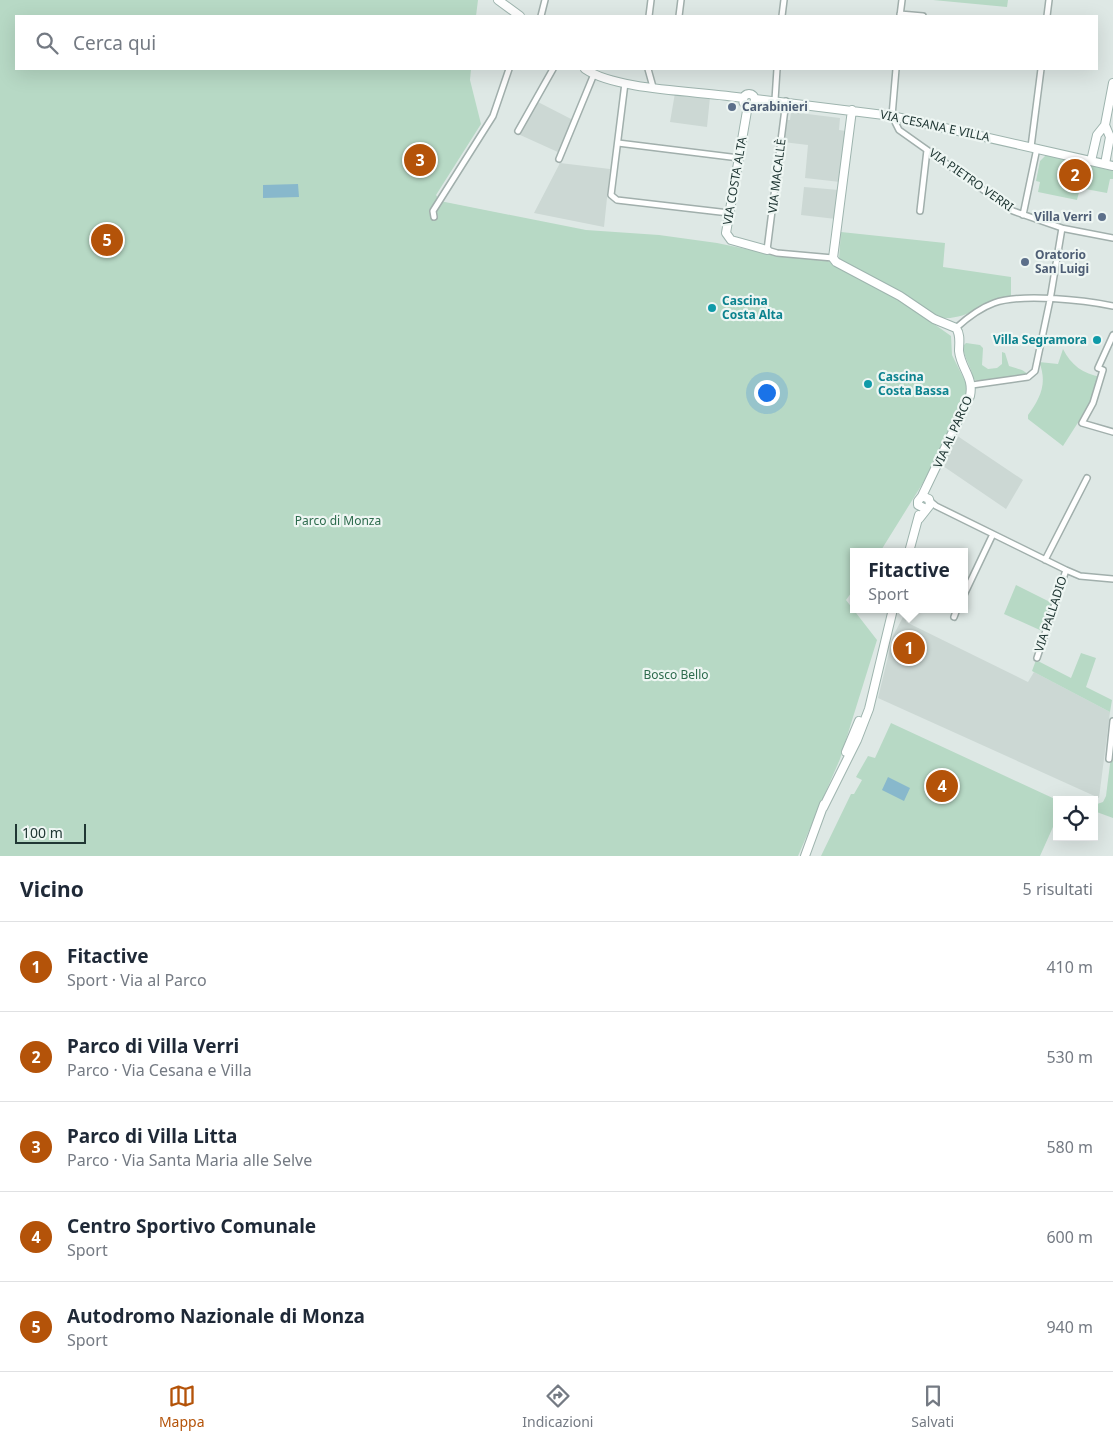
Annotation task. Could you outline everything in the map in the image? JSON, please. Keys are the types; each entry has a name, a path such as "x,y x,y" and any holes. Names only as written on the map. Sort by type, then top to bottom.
{"street":[{"path":"498,0 518,15"},
{"path":"541,15 545,0"},
{"path":"650,15 651,0"},
{"path":"679,15 681,0"},
{"path":"782,15 784,0"},
{"path":"900,15 902,0"},
{"path":"1047,15 1049,0"},
{"path":"508,8 514,15"},
{"path":"434,217 433,211 443,192 493,116 510,70"},
{"path":"518,131 552,70"},
{"path":"587,70 625,84 743,98 750,94 755,99 754,103 748,106 743,98"},
{"path":"648,70 653,87"},
{"path":"775,100 777,70"},
{"path":"892,116 896,70"},
{"path":"1023,215 1034,148 1041,70"},
{"path":"560,159 594,74"},
{"path":"625,84 611,195 617,200 729,213"},
{"path":"1109,165 1109,126 1113,84"},
{"name":"VIA CESANA E VILLA","path":"755,99 786,101 892,116 1109,165"},
{"name":"VIA MACALLÈ","path":"767,250 786,101"},
{"name":"VIA COSTA ALTA","path":"748,106 726,237 777,253 833,258"},
{"path":"852,110 833,258 836,262 900,296 934,319 953,327 994,303 1025,298 1113,306"},
{"name":"VIA PIETRO VERRI","path":"892,116 899,130 1013,211 1061,228 1113,238"},
{"path":"1092,161 1097,135 1109,126"},
{"path":"618,143 739,158"},
{"path":"920,211 927,150"},
{"path":"972,385 1032,376 1035,371 1050,300 1061,228"},
{"name":"VIA AL PARCO","path":"911,548 919,519 927,504 932,480 970,396 972,385 961,363 959,334 953,327"},
{"path":"1113,335 1098,368 1103,370 1093,403 1082,421 1085,426 1113,432"},
{"path":"1045,560 1087,478"},
{"path":"927,504 1080,576 1113,579"},
{"path":"968,587 993,534"},
{"name":"VIA PALLADIO","path":"1037,658 1066,570"},
{"path":"804,856 823,808 865,721 892,613"},
{"path":"954,617 956,613"},
{"path":"1109,759 1113,721"}],"shaded area":[{"path":"675,93 710,97 707,127 670,122"},
{"path":"538,102 573,120 560,153 518,134"},
{"path":"791,112 840,118 839,130 846,131 840,182 805,178 808,145 783,142 787,120 790,120"},
{"path":"560,163 610,169 604,227 534,213"},
{"path":"804,187 839,190 836,219 801,215"},
{"path":"956,435 1023,480 1006,509 943,466"},
{"path":"903,617 907,619 906,622 1028,682 1034,672 1110,712 1099,798 878,698 893,636"}],"green space":[{"name":"Parco di Monza","path":"0,0 478,0 476,15 15,15 15,70 471,70 470,80 481,124 436,195 440,201 586,230 659,235 717,243 785,257 826,260 896,297 951,336 952,355 966,383 966,395 926,478 882,548 850,548 850,594 846,600 850,605 850,613 856,613 877,640 840,759 798,856 0,856"},
{"path":"933,0 1008,0 1007,7"},
{"path":"1046,155 1113,171 1113,179 1110,179 1107,193 1080,188 1077,200 1038,192 1040,182 1036,181 1040,161"},
{"path":"841,232 945,243 943,267 1011,277 1011,297 965,315 946,318 937,317 839,259"},
{"path":"966,343 980,345 983,348 982,365 988,369 997,368 1002,364 1002,352 1005,353 1009,366 1028,374 978,381 973,379 963,346"},
{"path":"1063,349 1078,368 1089,374 1101,377 1100,388 1063,446 1028,419 1028,415 1039,397 1043,384 1042,370 1039,362 1058,364"},
{"path":"1016,585 1052,603 1042,631 1004,614"},
{"path":"1081,653 1096,658 1086,687 1112,700 1110,712 1032,671 1036,660 1071,678"},
{"path":"891,723 1053,798 1053,827 1040,856 821,856 851,794 854,794 862,780 856,777 868,756 875,758"},
{"path":"1113,740 1113,818 1098,812 1098,804 1103,802 1106,796"}],"water":[{"path":"298,184 299,197 263,198 263,185"},
{"path":"888,777 910,788 904,801 882,790"}],"place":[{"name":"Carabinieri","path":"732,107"},
{"name":"Parco di Villa Litta","path":"420,160"},
{"name":"Parco di Villa Verri","path":"1075,175"},
{"name":"Villa Verri","path":"1102,217"},
{"name":"Autodromo Nazionale di Monza","path":"107,240"},
{"name":"Oratorio San Luigi","path":"1025,262"},
{"name":"Cascina Costa Alta","path":"712,308"},
{"name":"Villa Segramora","path":"1097,340"},
{"name":"Cascina Costa Bassa","path":"868,384"},
{"name":"Fitactive","path":"909,648"},
{"name":"Centro Sportivo Comunale","path":"942,786"}],"park label":[{"name":"Bosco Bello","path":"676,675"}]}
